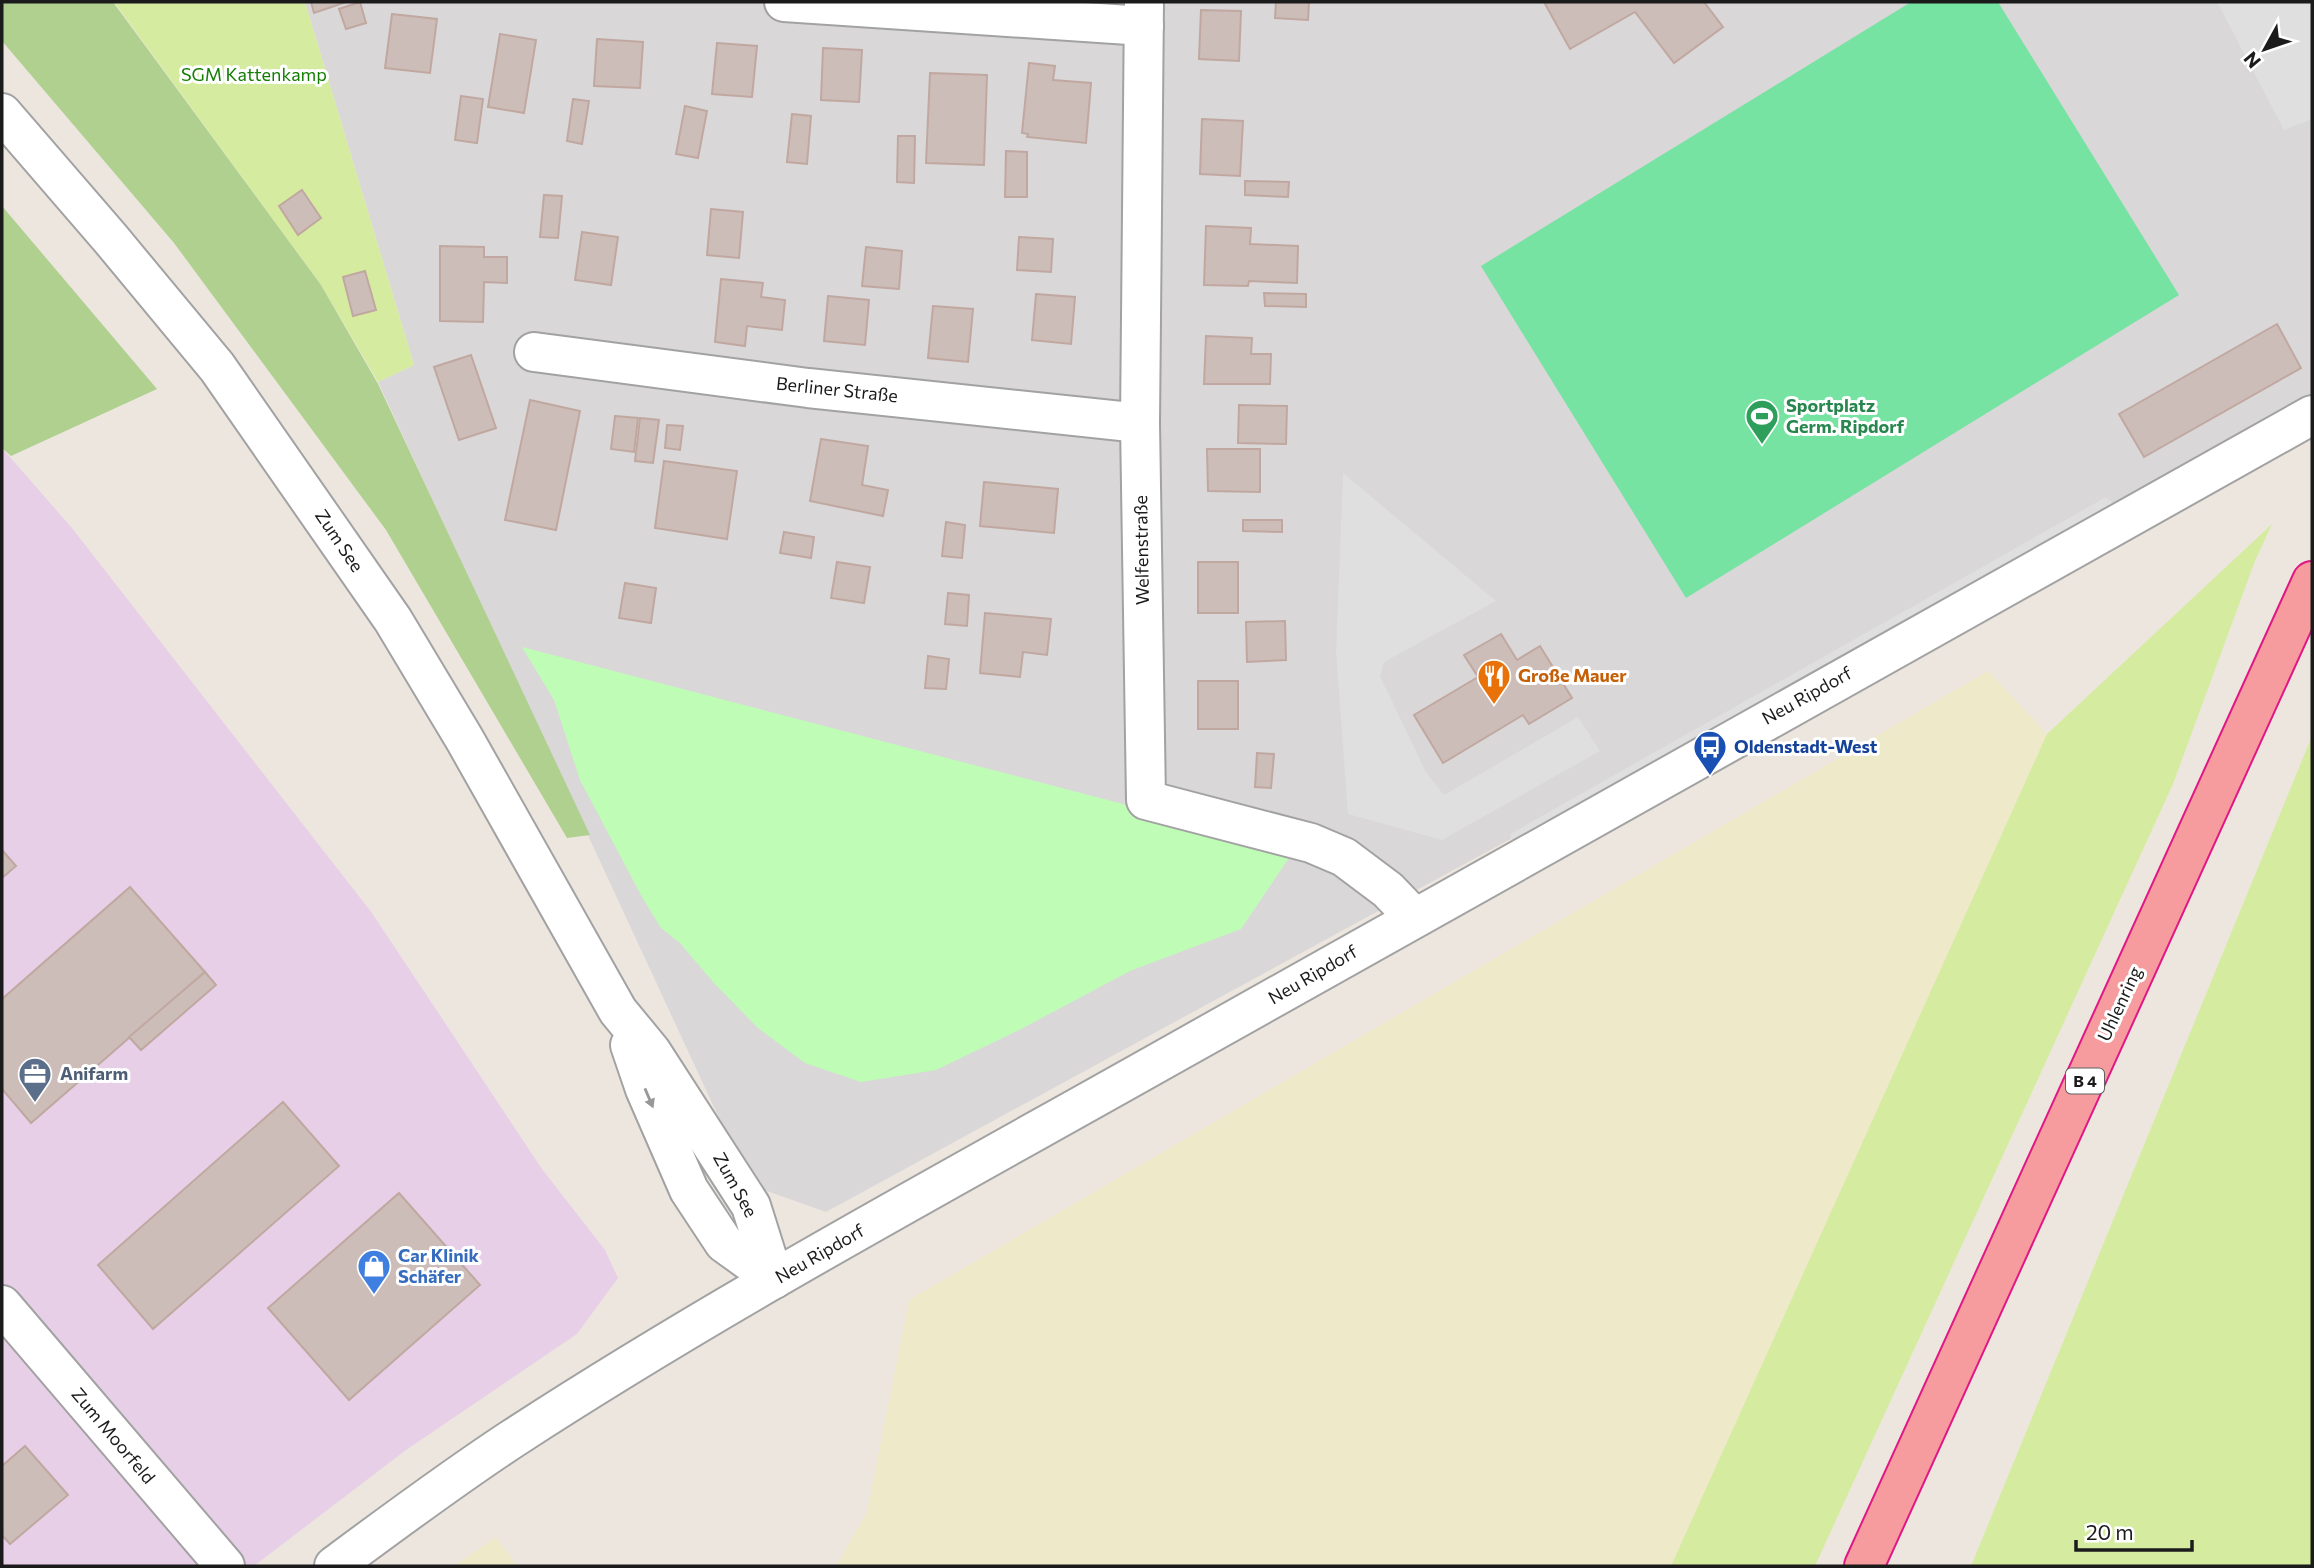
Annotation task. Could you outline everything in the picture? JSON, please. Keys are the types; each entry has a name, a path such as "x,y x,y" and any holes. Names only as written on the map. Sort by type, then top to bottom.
{"highway":[{"name":"Uhlenring","path":"1864,1566 2309,588"}],"street":[{"path":"784,2 1144,14"},
{"name":"Welfenstraße","path":"1144,14 1140,423 1146,800 1311,843 1344,857 1388,890 1414,917"},
{"name":"Zum See","path":"2,113 110,237 217,367 393,620 465,740 618,1010 645,1089 689,1191 724,1243 774,1279"},
{"name":"Berliner Straße","path":"534,352 807,388 1140,423"},
{"name":"Neu Ripdorf","path":"334,1566 508,1442 600,1383 774,1279 1823,686 2312,415"},
{"name":"Zum Moorfeld","path":"2,1305 225,1566"}],"shaded area":[{"path":"305,2 2312,2 2312,402 826,1212 750,1185 378,382 414,365"},
{"path":"2217,2 2312,2 2312,119 2284,130"},
{"path":"2,448 72,528 372,913 542,1169 605,1250 618,1278 577,1334 406,1450 254,1566 2,1566"},
{"path":"1343,473 1496,601 1384,662 1380,676 1426,772 1444,795 1578,717 1600,751 1442,840 1348,814 1336,652"},
{"path":"2106,497 2115,505 1514,846 1510,834"},
{"path":"1988,671 2047,734 1671,1566 836,1566 867,1512 909,1300"},
{"path":"496,1537 517,1566 454,1566"}],"green space":[{"path":"2,2 113,2 321,285 378,384 590,835 567,838 386,530 174,243 2,41"},
{"name":"SGM Kattenkamp","path":"114,2 305,2 414,365 378,382 321,285"},
{"name":"Sportplatz Germ. Ripdorf","path":"1911,2 1998,2 2179,295 1686,598 1481,266"},
{"path":"2,206 157,389 11,456 2,448"},
{"path":"2272,524 2255,561 2173,784 1815,1566 1671,1566 2047,734"},
{"path":"522,647 1295,849 1241,929 1130,971 1021,1029 936,1070 861,1082 805,1063 758,1028 680,943 661,928 580,780 554,700"},
{"path":"2312,736 2312,1566 1971,1566"}],"building":[{"path":"311,2 346,2 314,13"},
{"path":"360,2 366,23 346,29 339,9"},
{"path":"1276,2 1309,2 1308,20 1275,18"},
{"path":"1544,2 1704,2 1723,27 1674,63 1635,12 1570,49"},
{"path":"1201,10 1241,11 1239,61 1199,59"},
{"path":"392,14 437,19 430,73 385,68"},
{"path":"500,34 536,40 524,113 488,107"},
{"path":"597,39 643,42 640,88 594,86"},
{"path":"717,43 757,46 752,97 712,94"},
{"path":"823,48 862,50 859,102 821,100"},
{"path":"1029,63 1055,66 1053,80 1091,83 1086,143 1027,137 1028,134 1022,133"},
{"path":"930,73 987,75 984,165 926,163"},
{"path":"461,96 483,99 477,143 455,140"},
{"path":"573,99 589,101 582,144 567,141"},
{"path":"685,106 707,111 698,158 676,154"},
{"path":"792,114 811,116 807,164 787,162"},
{"path":"1202,119 1243,121 1240,176 1200,174"},
{"path":"898,136 915,136 914,183 897,182"},
{"path":"1006,151 1027,152 1027,197 1005,197"},
{"path":"1245,181 1289,182 1288,197 1245,195"},
{"path":"302,190 321,218 298,235 279,206"},
{"path":"544,195 562,196 558,238 540,237"},
{"path":"711,209 743,212 739,258 707,255"},
{"path":"1206,226 1251,228 1250,244 1298,246 1297,283 1249,281 1248,286 1204,285"},
{"path":"582,232 618,237 611,285 575,280"},
{"path":"1019,237 1053,239 1051,272 1017,270"},
{"path":"440,246 484,247 484,257 507,257 507,283 484,282 483,322 440,321"},
{"path":"866,247 902,251 899,289 862,286"},
{"path":"365,271 376,310 353,316 343,277"},
{"path":"721,279 763,283 761,297 785,300 782,330 747,326 745,346 715,342"},
{"path":"1264,293 1306,294 1306,307 1265,306"},
{"path":"1036,294 1075,297 1071,344 1032,340"},
{"path":"828,296 869,300 865,345 824,341"},
{"path":"933,306 973,309 968,362 928,358"},
{"path":"2277,324 2301,368 2144,457 2119,414"},
{"path":"1206,336 1252,338 1251,354 1271,354 1270,384 1204,384"},
{"path":"471,355 496,428 459,440 434,367"},
{"path":"530,400 580,411 556,530 505,520"},
{"path":"1239,405 1287,406 1286,444 1238,443"},
{"path":"615,416 638,418 634,452 611,449"},
{"path":"640,418 659,420 653,463 635,461"},
{"path":"667,425 683,426 680,450 665,448"},
{"path":"821,439 868,446 862,485 888,490 883,516 810,501"},
{"path":"1207,449 1260,449 1260,492 1208,491"},
{"path":"664,461 737,471 727,539 655,528"},
{"path":"984,482 1058,489 1054,533 980,526"},
{"path":"1243,520 1282,520 1282,532 1243,531"},
{"path":"946,522 965,525 962,558 942,556"},
{"path":"784,532 814,537 811,558 780,553"},
{"path":"837,562 870,567 864,603 831,598"},
{"path":"1198,562 1238,562 1238,613 1198,613"},
{"path":"625,583 656,588 651,623 619,618"},
{"path":"948,593 969,595 967,626 945,624"},
{"path":"985,613 1051,619 1047,655 1023,652 1020,677 980,673"},
{"path":"1285,621 1286,660 1247,662 1246,622"},
{"name":"Große Mauer","path":"1501,634 1517,660 1540,646 1572,698 1529,724 1523,715 1443,763 1414,715 1478,677 1464,655"},
{"path":"928,656 949,659 946,689 925,688"},
{"path":"1198,681 1238,681 1238,729 1198,729"},
{"path":"1257,753 1274,754 1271,788 1255,787"},
{"path":"2,850 16,866 2,878"},
{"path":"130,887 205,972 31,1123 2,1089 2,999"},
{"path":"205,972 216,985 141,1050 129,1037"},
{"path":"283,1102 339,1166 153,1329 98,1265"},
{"name":"Car Klinik Schäfer","path":"399,1193 480,1285 349,1400 268,1308"},
{"path":"25,1446 68,1495 10,1544 2,1535 2,1466"}],"place":[{"name":"Sportplatz Germ. Ripdorf","path":"1762,446"},
{"name":"Große Mauer","path":"1494,706"},
{"name":"Oldenstadt-West","path":"1710,777"},
{"name":"Anifarm","path":"35,1104"},
{"name":"Car Klinik Schäfer","path":"374,1296"}]}
